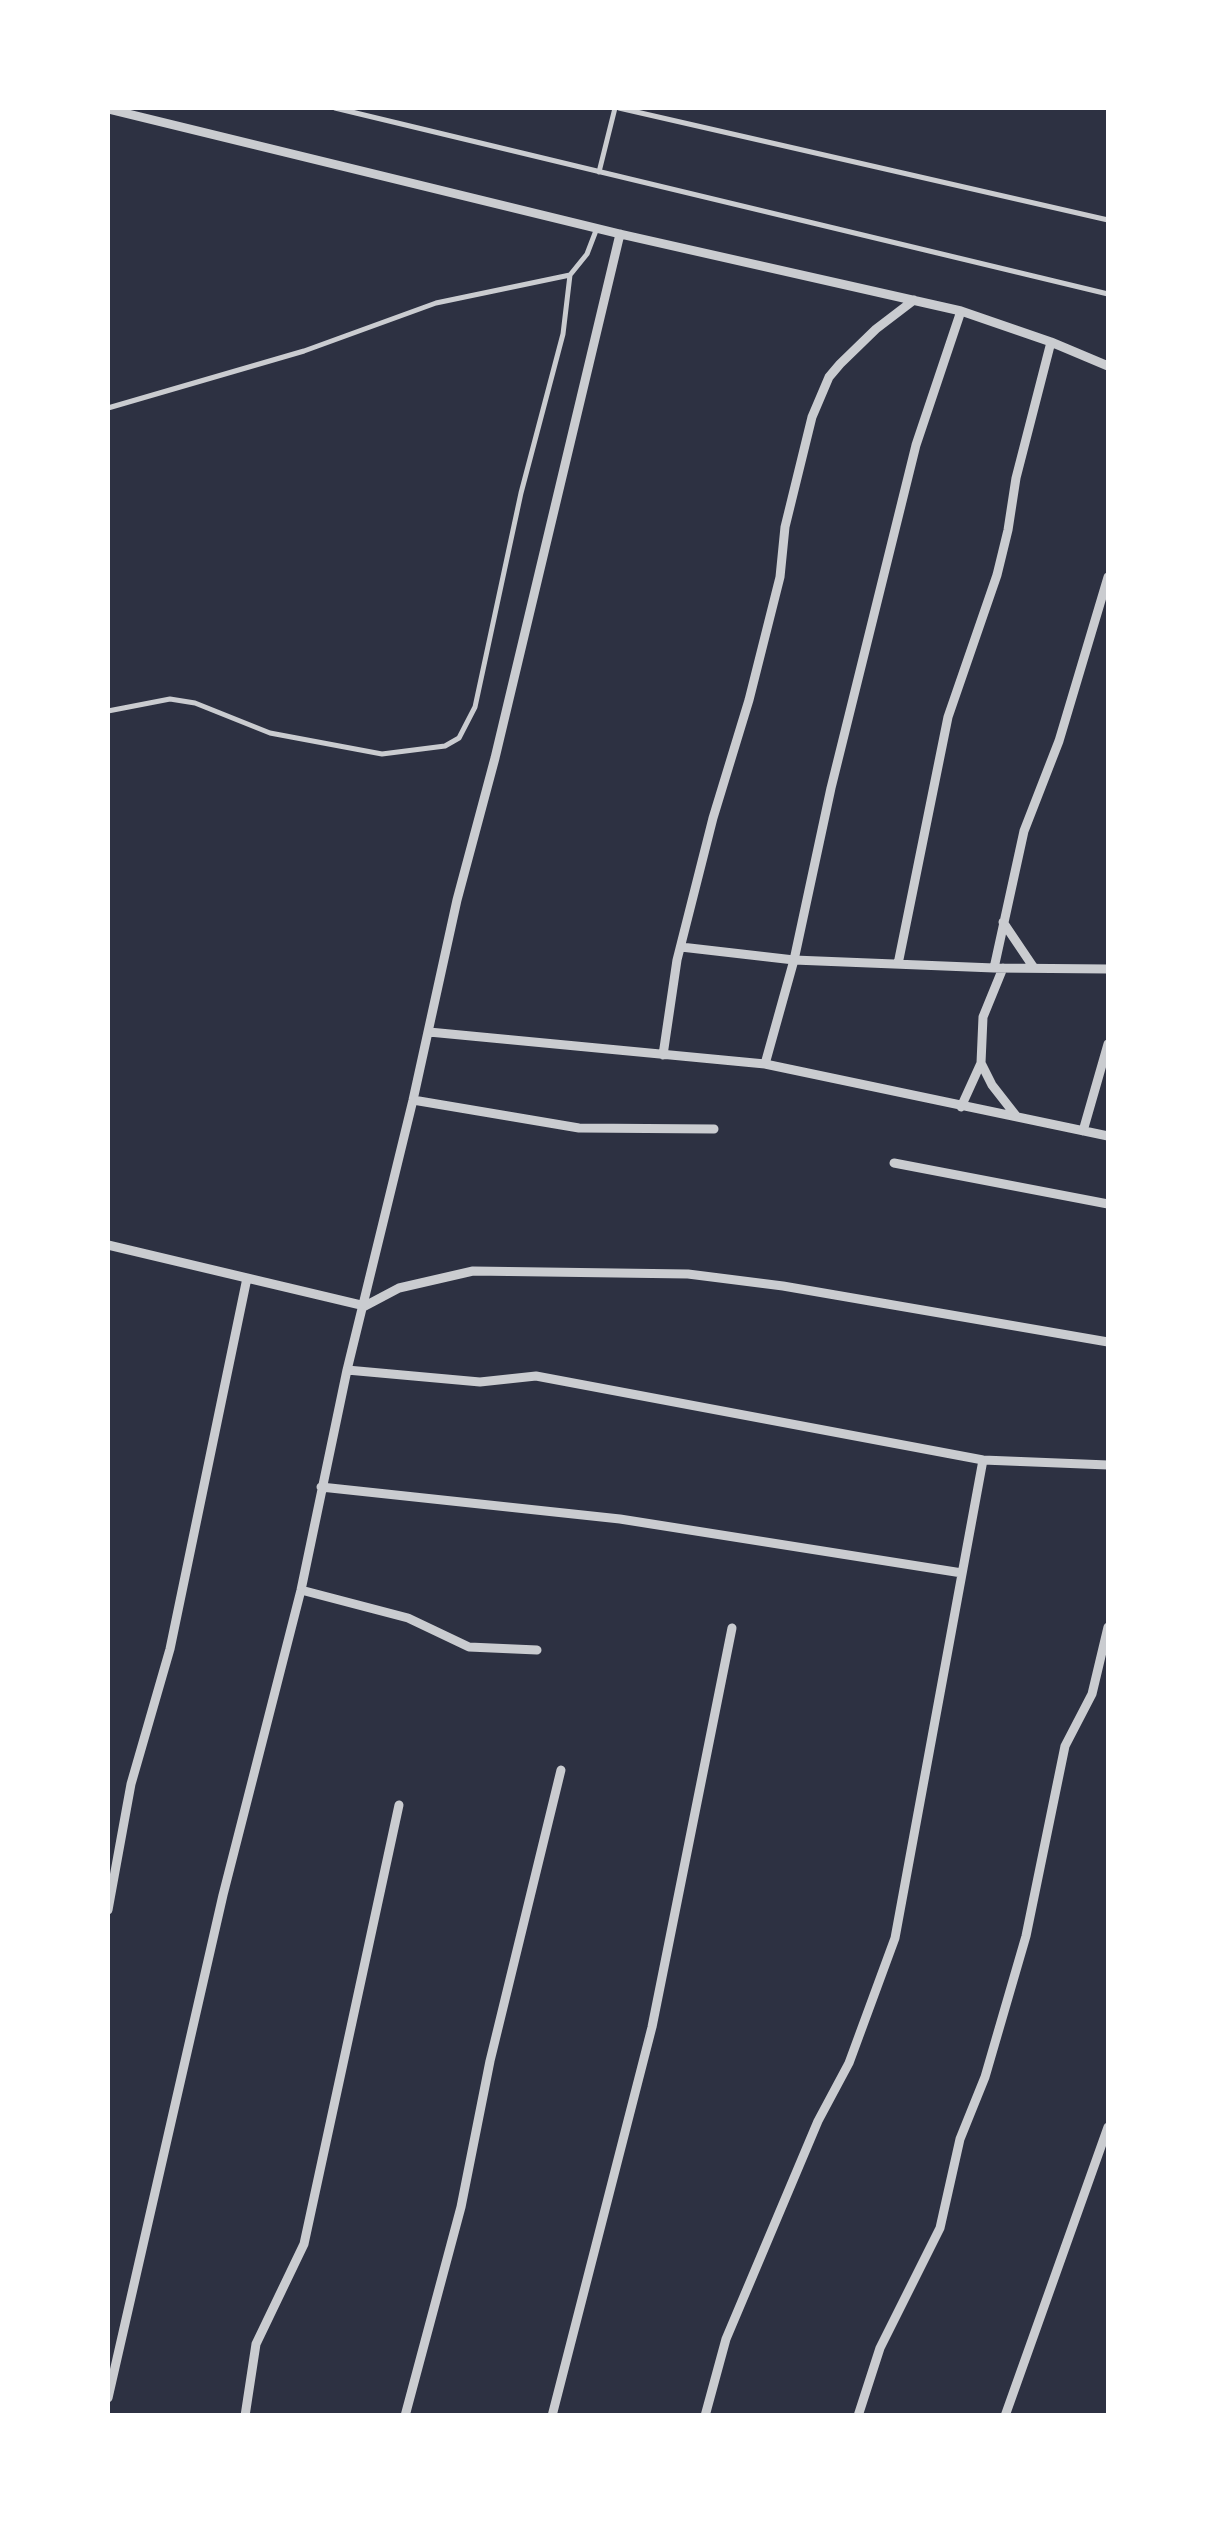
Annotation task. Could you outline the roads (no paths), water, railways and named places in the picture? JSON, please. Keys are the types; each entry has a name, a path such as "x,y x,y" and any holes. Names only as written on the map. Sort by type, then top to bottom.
{"street":[{"path":"108,109 620,234 961,311 1108,366"},
{"path":"108,2398 224,1895 301,1590 347,1370 457,900 495,758 620,234"},
{"path":"664,1056 680,947 780,577 785,528 812,417 840,364 876,328 914,300"},
{"path":"765,1064 794,960 831,788 916,445 961,311"},
{"path":"898,964 948,717 997,574 1016,478 1051,342"},
{"path":"962,1107 981,1063 983,1016 998,968 1024,832 1059,741 1108,577"},
{"path":"1004,922 1034,968"},
{"path":"680,947 794,960 1108,969"},
{"path":"429,1032 765,1064 1108,1136"},
{"path":"1083,1131 1108,1044"},
{"path":"981,1063 1016,1117"},
{"path":"413,1100 579,1128 714,1128"},
{"path":"894,1163 1108,1204"},
{"path":"108,1245 365,1306 399,1288 473,1271 688,1274 783,1286 1108,1342"},
{"path":"108,1910 131,1784 170,1649 247,1278"},
{"path":"347,1370 480,1382 536,1376 983,1460 1108,1465"},
{"path":"705,2416 726,2339 818,2121 849,2063 895,1938 983,1460"},
{"path":"322,1487 620,1518 962,1573"},
{"path":"301,1590 408,1618 469,1647 537,1650"},
{"path":"858,2416 880,2348 940,2228 960,2139 985,2077 1026,1936 1065,1746 1092,1694 1108,1627"},
{"path":"552,2416 652,2026 732,1628"},
{"path":"405,2416 461,2207 490,2061 562,1770"},
{"path":"245,2416 256,2344 304,2244 398,1805"},
{"path":"1005,2416 1108,2128"}],"lane":[{"path":"334,108 1108,294"},
{"path":"598,172 617,108 1108,220"},
{"path":"108,711 170,699 195,702 270,733 382,754 445,746 459,738 475,707 521,493 564,334 570,275 587,254 596,228"},
{"path":"108,408 304,351 436,302 570,275"}]}
